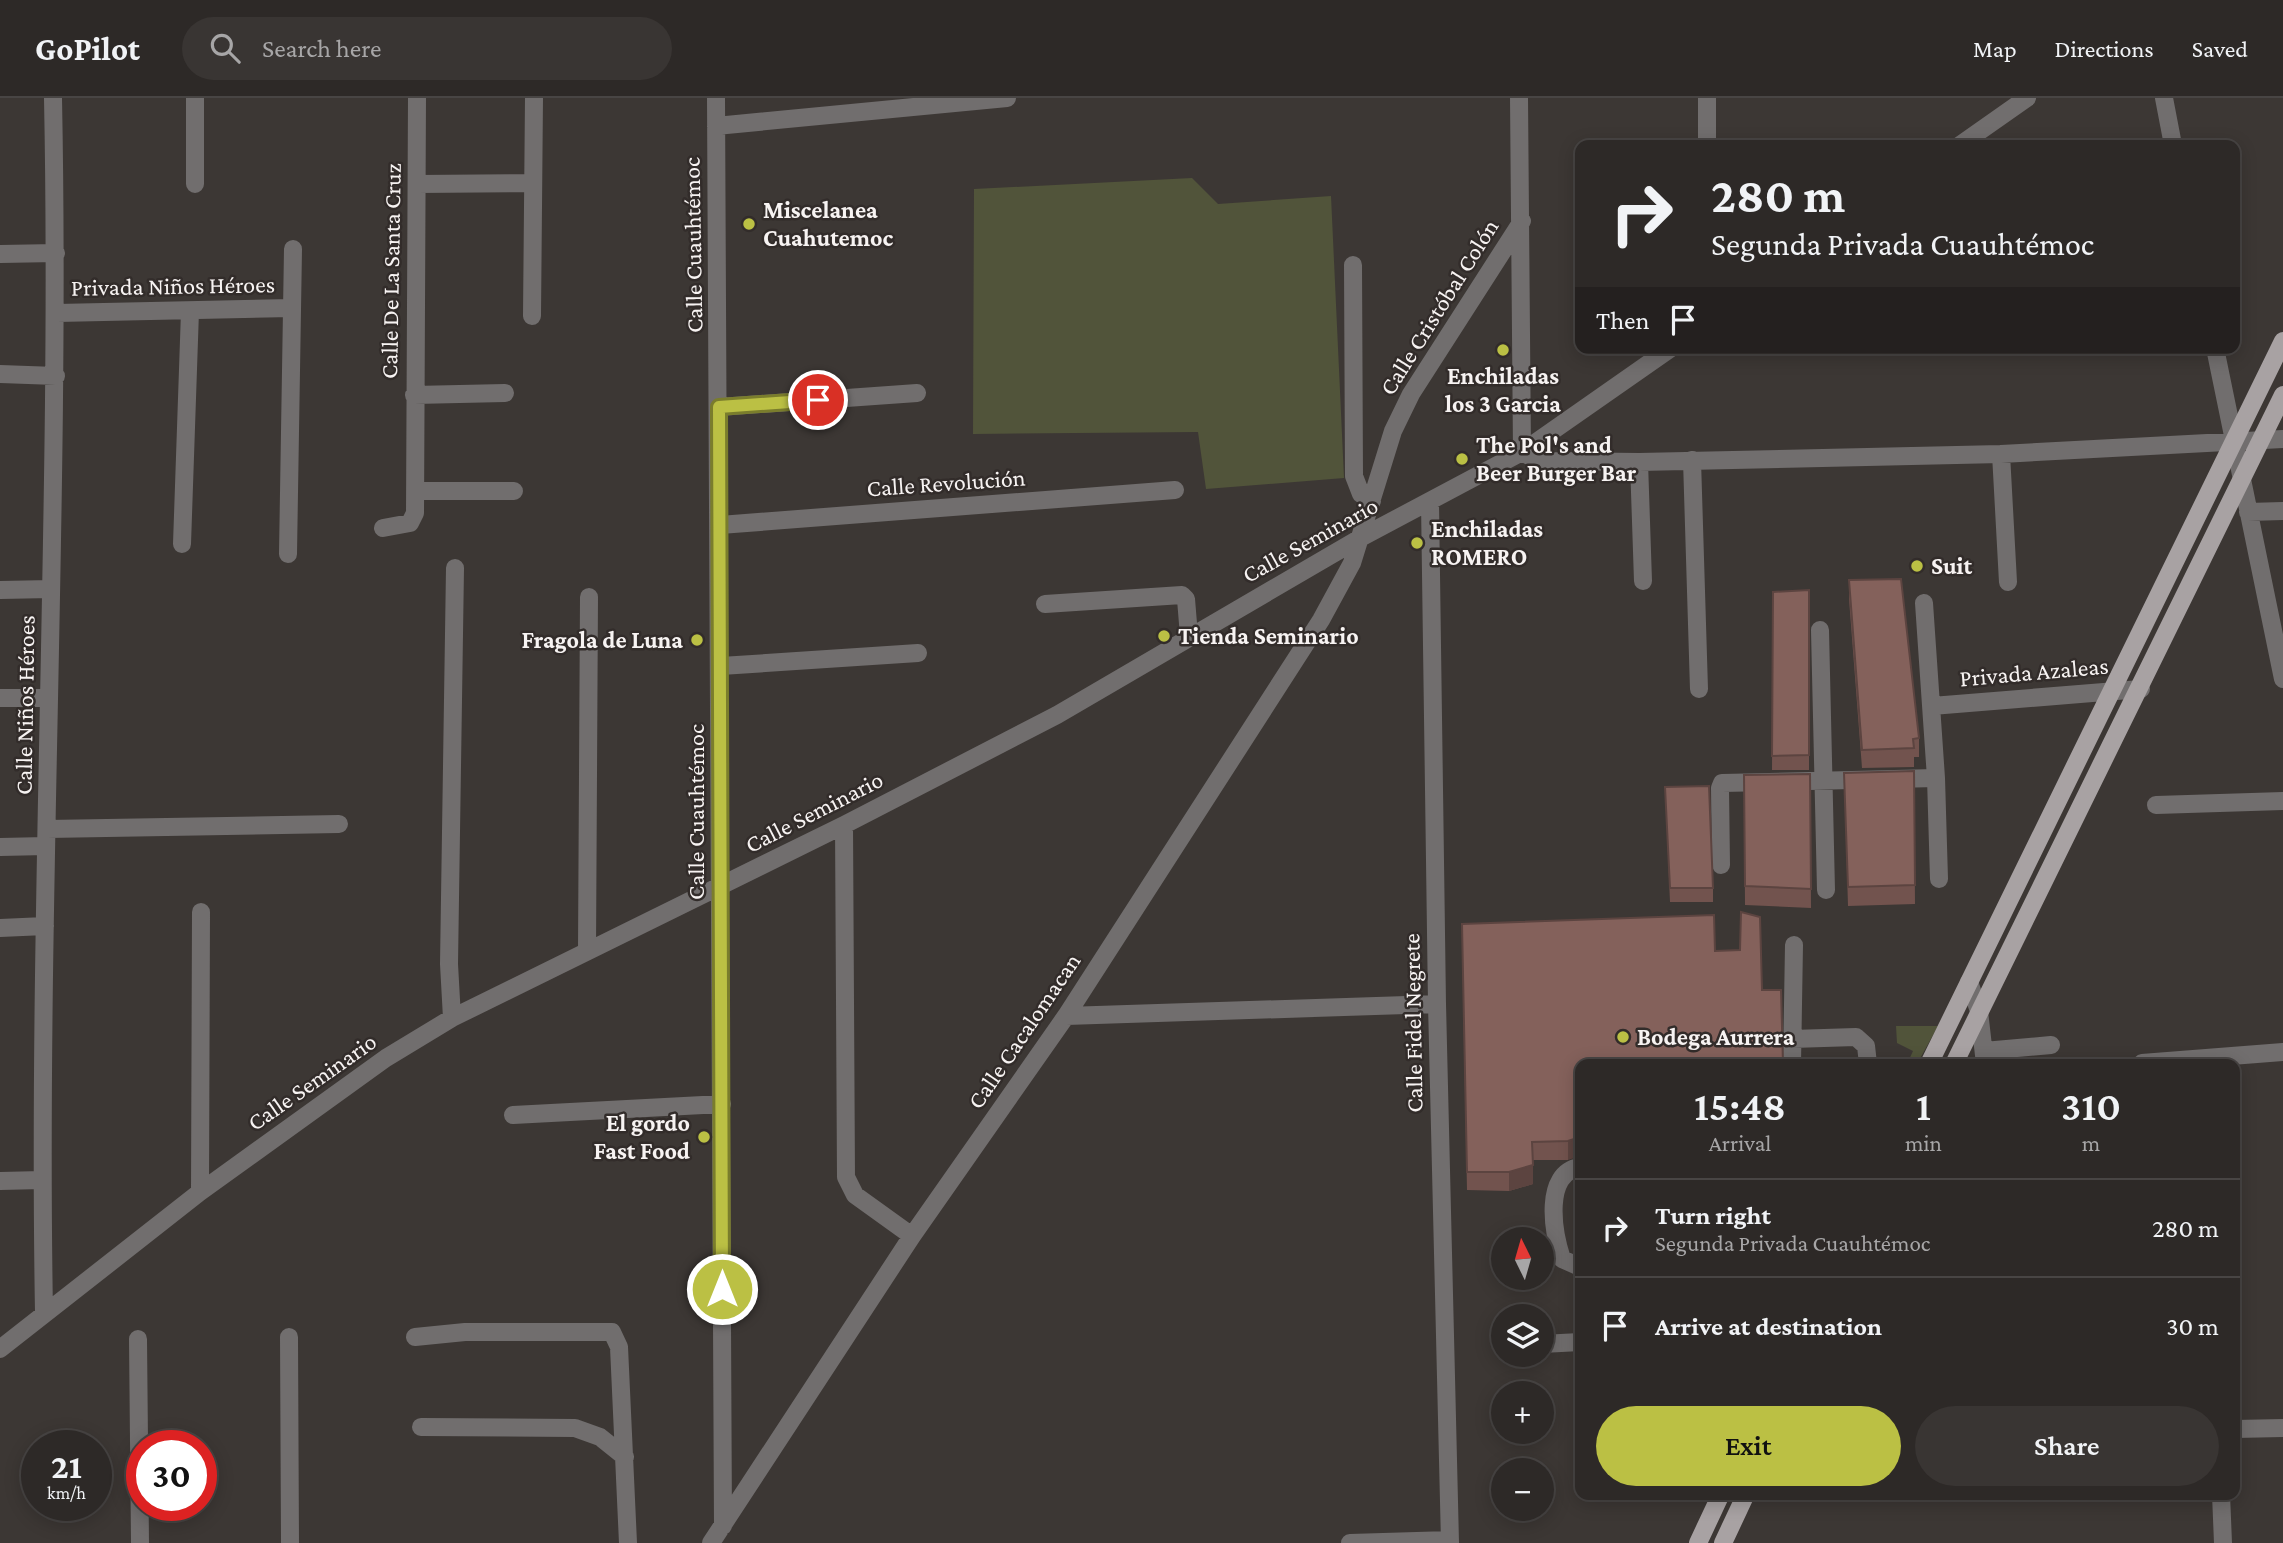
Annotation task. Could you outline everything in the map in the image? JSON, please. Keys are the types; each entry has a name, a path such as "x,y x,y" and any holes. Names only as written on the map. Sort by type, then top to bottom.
{"main road":[{"path":"1931,1059 2283,341"},
{"path":"1956,1059 2141,689 2283,395"},
{"path":"1698,1543 1718,1500"},
{"path":"1723,1543 1743,1500"}],"street":[{"name":"Calle Niños Héroes","path":"44,1313 42,1180 45,926 57,313 53,98"},
{"path":"195,98 195,184"},
{"name":"Calle De La Santa Cruz","path":"418,98 414,395 505,393"},
{"path":"533,316 534,98"},
{"name":"Calle Cuauhtémoc","path":"716,98 723,1526"},
{"path":"716,126 1007,98"},
{"name":"Calle Cristóbal Colón","path":"1362,537 1393,431 1411,394 1522,221 1520,98"},
{"path":"1707,98 1707,140"},
{"path":"1967,140 2027,98"},
{"path":"2164,98 2172,140"},
{"path":"417,184 533,183"},
{"path":"1522,221 1522,452 1533,458 1549,461 1639,462 2001,454 2283,439"},
{"path":"288,554 293,249"},
{"path":"0,254 56,253"},
{"path":"1353,265 1354,476 1361,494 1372,501"},
{"name":"Privada Niños Héroes","path":"57,313 291,309"},
{"path":"182,544 190,311"},
{"name":"Calle Seminario","path":"0,1349 200,1192 386,1058 452,1018 844,825 1057,715 1362,537 1522,452 1662,354"},
{"path":"2216,354 2248,512 2277,631 2283,679"},
{"path":"0,374 56,376"},
{"path":"719,407 917,393"},
{"path":"383,528 413,522 416,491 414,395"},
{"path":"2001,454 2008,582"},
{"path":"1692,460 1699,689"},
{"path":"1639,462 1643,581"},
{"name":"Calle Revolución","path":"720,524 1175,490"},
{"path":"416,491 514,491"},
{"name":"Calle Fidel Negrete","path":"1430,502 1437,1004 1450,1542"},
{"path":"2248,512 2283,511"},
{"name":"Calle Cacalomacan","path":"711,1543 912,1236 1066,1016 1321,620 1343,584 1362,537"},
{"path":"452,1018 449,964 454,568"},
{"path":"0,590 51,589"},
{"path":"1045,604 1182,595 1186,598 1189,636"},
{"path":"587,951 589,597"},
{"path":"1924,603 1936,778 1938,879"},
{"path":"1820,630 1826,781 1826,890"},
{"path":"720,666 918,653"},
{"name":"Privada Azaleas","path":"1932,706 2114,689 2141,689"},
{"path":"0,698 49,698"},
{"path":"1721,865 1720,788 1723,783 1936,778"},
{"path":"2156,805 2283,801"},
{"path":"0,846 47,837 339,824"},
{"path":"844,825 846,1177 855,1195 912,1236"},
{"path":"200,1192 201,912"},
{"path":"0,928 45,926"},
{"path":"1791,1059 1794,944"},
{"path":"1969,982 1979,1011 1984,1058 2051,1045"},
{"path":"1066,1016 1437,1004"},
{"path":"1792,1039 1856,1037 1866,1046 1867,1059"},
{"path":"2193,1059 2283,1052"},
{"path":"513,1115 722,1104"},
{"path":"1575,1169 1562,1174 1556,1184 1555,1197 1562,1259 1575,1265"},
{"path":"0,1181 42,1180"},
{"path":"415,1337 478,1332 612,1332 619,1347 628,1543"},
{"path":"289,1337 290,1543"},
{"path":"138,1339 140,1543"},
{"path":"1554,1343 1575,1342"},
{"path":"421,1427 575,1428 600,1437 625,1457"},
{"path":"2240,1430 2283,1428"},
{"path":"2221,1500 2223,1543"},
{"path":"1350,1543 1450,1542"}],"green space":[{"path":"1192,178 1218,204 1331,196 1344,478 1206,489 1198,432 973,434 974,189"},
{"path":"1896,1026 1938,1026 1920,1059 1909,1059 1913,1051 1897,1043"}],"building":[{"path":"1901,579 1919,738 1913,739 1914,748 1862,750 1849,580"},
{"path":"1809,590 1809,755 1772,756 1773,592"},
{"path":"1914,771 1915,885 1848,887 1844,773"},
{"path":"1810,774 1811,889 1745,886 1744,775"},
{"path":"1709,786 1713,888 1670,888 1665,787"},
{"name":"Bodega Aurrera","path":"1741,912 1760,917 1762,990 1781,990 1783,1059 1575,1059 1575,1139 1532,1142 1533,1165 1509,1172 1467,1172 1462,924 1714,915 1715,951 1740,950"}],"place":[{"name":"Miscelanea Cuahutemoc","path":"749,224"},
{"name":"Enchiladas los 3 Garcia","path":"1503,350"},
{"name":"The Pol's and Beer Burger Bar","path":"1462,459"},
{"name":"Enchiladas ROMERO","path":"1417,543"},
{"name":"Suit","path":"1917,566"},
{"name":"Tienda Seminario","path":"1164,636"},
{"name":"Fragola de Luna","path":"697,640"},
{"name":"Bodega Aurrera","path":"1623,1037"},
{"name":"El gordo Fast Food","path":"704,1137"}],"route":[{"path":"722,1289 719,407 818,400"}]}
